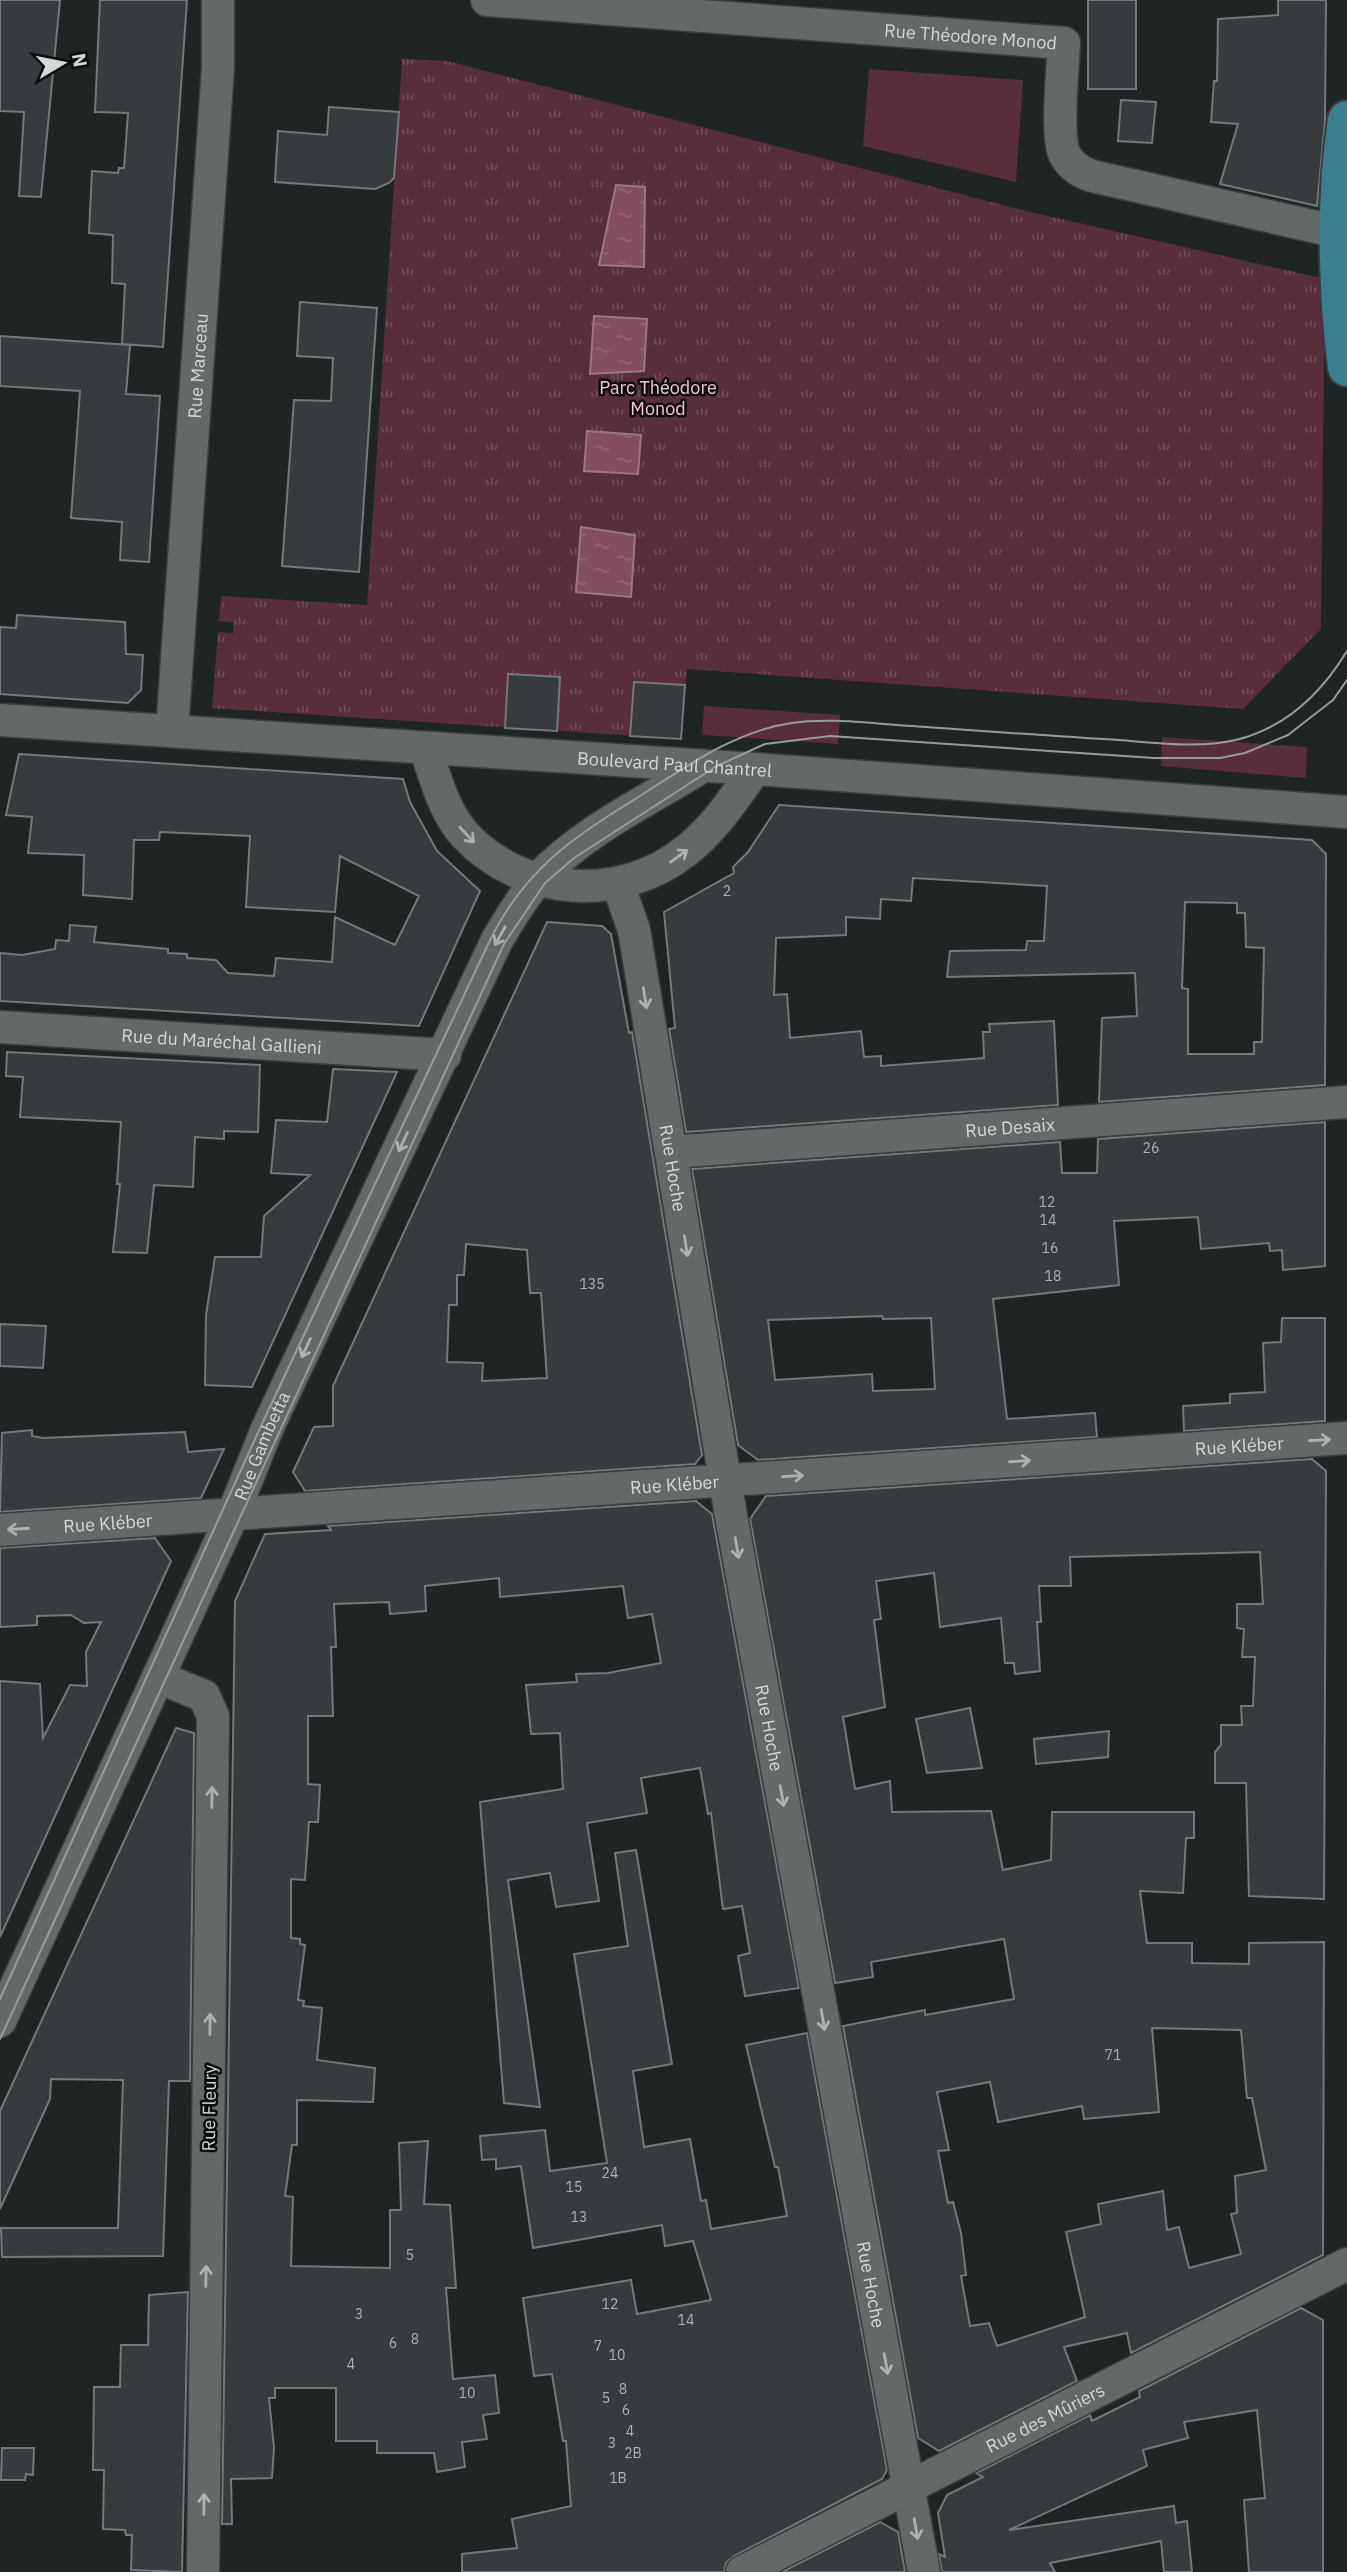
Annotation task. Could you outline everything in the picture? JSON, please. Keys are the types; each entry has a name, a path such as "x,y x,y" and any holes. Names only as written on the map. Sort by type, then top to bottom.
{"main road":[{"path":"1347,120 1341,160 1339,233 1341,320 1347,367"}],"street":[{"name":"Rue Marceau","path":"172,731 218,68 218,0"},
{"name":"Rue Théodore Monod","path":"487,0 1064,43 1062,143 1069,161 1078,170 1092,176 1339,233"},
{"name":"Boulevard Paul Chantrel","path":"0,720 755,769 1347,813"},
{"path":"425,748 445,802 464,834 481,849 538,880 579,887 618,884 644,877 689,849 725,811 755,769"},
{"name":"Rue Gambetta","path":"0,2021 233,1514 268,1429 497,940 538,880 570,851 617,818 702,766"},
{"name":"Rue Hoche","path":"618,884 634,930 725,1481 924,2572"},
{"name":"Rue du Maréchal Gallieni","path":"0,1027 444,1055"},
{"name":"Rue Desaix","path":"670,1152 1347,1102"},
{"name":"Rue Kléber","path":"0,1530 1347,1438"},
{"name":"Rue Fleury","path":"158,1677 204,1696 213,1716 203,2572"},
{"name":"Rue des Mûriers","path":"742,2572 1347,2264"}],"green space":[{"name":"Parc Théodore Monod","path":"402,59 447,61 1026,211 1325,279 1321,629 1243,709 687,669 681,739 212,708 218,632 233,633 233,622 219,621 221,596 367,605"},
{"path":"869,69 1023,80 1016,182 863,146"},
{"path":"704,706 840,715 838,744 702,735"},
{"path":"1162,737 1307,747 1306,778 1161,766"}],"water":[{"path":"616,185 645,187 644,267 599,265"},
{"path":"594,316 647,319 644,371 590,374"},
{"path":"587,431 641,435 638,474 584,471"},
{"path":"581,527 635,535 631,597 576,592"}],"building":[{"path":"0,0 60,0 41,197 19,196 24,112 0,111"},
{"path":"100,0 187,0 163,347 122,344 125,284 112,283 113,235 89,233 92,171 118,173 119,168 124,168 128,113 95,112"},
{"path":"1088,0 1136,0 1136,89 1088,89"},
{"path":"1278,0 1326,0 1325,120 1317,206 1220,184 1238,124 1211,122 1214,81 1217,81 1218,19 1278,15"},
{"path":"1121,100 1156,102 1152,143 1118,141"},
{"path":"329,107 399,112 394,178 389,183 375,189 275,182 278,131 327,135"},
{"path":"300,302 377,308 359,572 282,566 294,400 331,401 333,358 297,356"},
{"path":"0,336 130,345 126,394 160,396 149,562 120,560 122,522 71,518 80,391 0,386"},
{"path":"17,615 125,622 126,654 143,655 141,690 128,703 0,694 0,627 16,628"},
{"path":"508,674 560,677 557,731 505,728"},
{"path":"634,682 685,685 681,739 630,736"},
{"path":"19,754 403,779 410,802 437,851 480,891 419,1026 0,1001 0,953 22,955 55,949 56,940 69,941 70,925 96,927 94,942 168,949 168,953 187,954 187,958 216,960 228,973 274,976 276,958 332,962 335,917 395,945 419,896 340,856 335,912 246,907 250,836 160,832 159,840 134,840 132,899 83,895 84,855 28,853 32,817 6,815"},
{"path":"779,805 1312,840 1326,854 1325,1085 1099,1102 1102,1018 1137,1016 1135,973 947,977 950,951 1026,950 1027,941 1044,941 1047,886 913,878 911,901 881,899 880,919 846,917 846,935 776,938 774,995 787,994 790,1038 861,1031 864,1057 881,1056 881,1066 984,1058 983,1032 990,1032 989,1024 1054,1021 1058,1105 686,1132 669,1029 675,1028 664,912 734,873 733,867 748,852","holes":["1185,902 1237,903 1237,913 1245,913 1246,947 1264,948 1262,1042 1254,1042 1254,1054 1188,1054 1188,989 1182,988"]},
{"path":"547,922 602,926 611,934 629,1033 632,1032 702,1455 695,1464 305,1491 293,1472 314,1427 333,1426 333,1386","holes":["466,1244 527,1250 530,1293 541,1293 547,1378 482,1381 483,1363 447,1362 449,1305 457,1305 457,1275 464,1275"]},
{"path":"7,1052 260,1065 258,1132 224,1131 224,1139 195,1137 193,1187 154,1185 147,1253 113,1252 120,1184 117,1184 121,1122 20,1117 23,1077 6,1076"},
{"path":"333,1069 397,1072 252,1387 205,1385 206,1315 215,1257 261,1257 264,1216 310,1175 271,1173 276,1120 327,1122"},
{"path":"1325,1122 1325,1266 1283,1270 1282,1250 1270,1251 1269,1243 1201,1249 1198,1217 1114,1221 1119,1285 993,1299 1007,1419 1095,1413 1097,1437 758,1460 738,1445 692,1169 1060,1142 1062,1173 1097,1173 1098,1139","holes":["882,1316 883,1319 931,1318 935,1389 873,1391 872,1374 775,1380 768,1320"]},
{"path":"1282,1318 1325,1318 1325,1421 1184,1431 1183,1406 1230,1403 1230,1394 1265,1392 1263,1343 1281,1342"},
{"path":"0,1324 46,1326 43,1368 0,1366"},
{"path":"32,1430 32,1436 43,1438 185,1432 188,1452 224,1449 201,1498 0,1512 2,1433"},
{"path":"1312,1459 1326,1471 1324,1899 1249,1896 1246,1783 1215,1783 1215,1752 1221,1745 1221,1725 1242,1725 1241,1706 1253,1706 1255,1657 1242,1657 1244,1629 1237,1628 1237,1604 1263,1604 1260,1552 1070,1557 1071,1586 1039,1586 1041,1622 1037,1622 1040,1671 1015,1674 1014,1663 1005,1663 1001,1618 940,1627 934,1573 876,1581 881,1619 874,1620 885,1707 843,1717 855,1789 890,1781 892,1812 991,1811 1003,1870 1051,1860 1052,1812 1194,1812 1194,1838 1186,1838 1183,1893 1140,1891 1147,1943 1192,1943 1192,1963 1249,1964 1249,1943 1324,1942 1323,2255 1131,2353 1127,2333 1064,2347 1077,2381 939,2451 918,2438 843,2026 925,2010 925,2015 1014,1999 1004,1939 871,1962 873,1977 835,1983 750,1519 766,1496","holes":["1152,2028 1241,2030 1247,2098 1252,2098 1266,2170 1235,2176 1237,2213 1231,2214 1241,2254 1189,2268 1179,2227 1167,2230 1163,2191 1098,2204 1101,2224 1066,2232 1085,2317 997,2346 989,2323 970,2326 961,2276 966,2275 961,2233 953,2202 948,2203 938,2151 949,2150 937,2092 990,2082 998,2122 1082,2106 1084,2119 1159,2112"]},
{"path":"696,1501 712,1514 799,1988 745,1996 738,1956 750,1953 742,1906 723,1909 711,1813 708,1814 700,1768 641,1778 647,1813 587,1823 599,1901 556,1907 550,1873 508,1880 540,2107 504,2103 480,1802 563,1789 560,1733 531,1734 526,1685 577,1682 576,1674 608,1673 661,1663 652,1614 628,1618 623,1586 500,1597 499,1578 425,1586 426,1611 390,1614 389,1602 334,1604 336,1647 331,1647 333,1716 308,1716 308,1784 320,1785 318,1822 309,1822 305,1880 291,1879 291,1938 300,1939 300,1944 305,1945 298,2000 304,2001 303,2006 322,2008 317,2060 375,2068 373,2102 297,2100 297,2145 292,2145 285,2196 293,2197 291,2266 390,2268 390,2210 401,2210 399,2143 428,2141 424,2204 450,2205 456,2288 446,2288 453,2379 495,2375 499,2413 483,2415 487,2439 462,2442 465,2467 437,2472 434,2453 377,2453 377,2441 336,2441 336,2388 275,2388 275,2398 269,2398 274,2448 272,2478 231,2479 232,2524 222,2524 235,1601 265,1534 331,1530 328,1526"},
{"path":"155,1538 171,1561 0,1937 0,1681 40,1684 43,1738 70,1685 87,1686 86,1652 101,1622 84,1623 71,1615 37,1616 37,1625 0,1627 0,1548"},
{"path":"970,1708 982,1768 927,1773 916,1719"},
{"path":"176,1728 194,1733 190,2081 169,2081 163,2256 2,2257 1,2228 118,2228 123,2080 51,2079 50,2099 0,2209 0,2111"},
{"path":"1109,1731 1108,1757 1036,1764 1034,1739"},
{"path":"636,1850 672,2064 633,2071 644,2147 690,2139 701,2201 706,2200 711,2229 787,2216 778,2167 775,2167 746,2045 807,2033 887,2470 882,2479 734,2556 726,2563 724,2572 462,2572 462,2554 517,2548 512,2519 571,2506 566,2441 563,2441 552,2374 534,2376 523,2298 631,2280 637,2314 711,2300 693,2241 665,2246 662,2225 533,2248 521,2166 496,2169 496,2159 482,2160 480,2136 545,2130 550,2171 607,2163 574,1954 628,1946 615,1853"},
{"path":"188,2292 182,2572 131,2570 132,2535 126,2535 125,2530 103,2529 104,2470 93,2470 94,2387 120,2387 121,2345 148,2345 149,2295"},
{"path":"1301,2308 1323,2320 1323,2572 1249,2572 1244,2500 1265,2498 1257,2410 1184,2422 1188,2438 1143,2450 1147,2466 1009,2530 1174,2506 1176,2523 1187,2521 1192,2572 1164,2572 1161,2541 1050,2563 1055,2572 942,2572 939,2554 945,2557 938,2513 947,2495 983,2477 976,2473 1090,2415 1092,2421 1140,2397 1139,2391"},
{"path":"2,2448 34,2448 33,2475 26,2474 25,2480 1,2480"},
{"path":"880,2522 898,2532 905,2572 782,2572"}],"tram line":[{"path":"0,1999 261,1426 491,938 504,914 534,875 569,843 670,777 709,753 770,727 807,721 838,721 1164,744 1210,744 1257,733 1288,716 1315,693 1347,651"},
{"path":"0,2039 504,944 545,883 574,858 715,767 765,744 830,736 1154,758 1220,758 1245,753 1288,735 1333,700 1347,680"}]}
